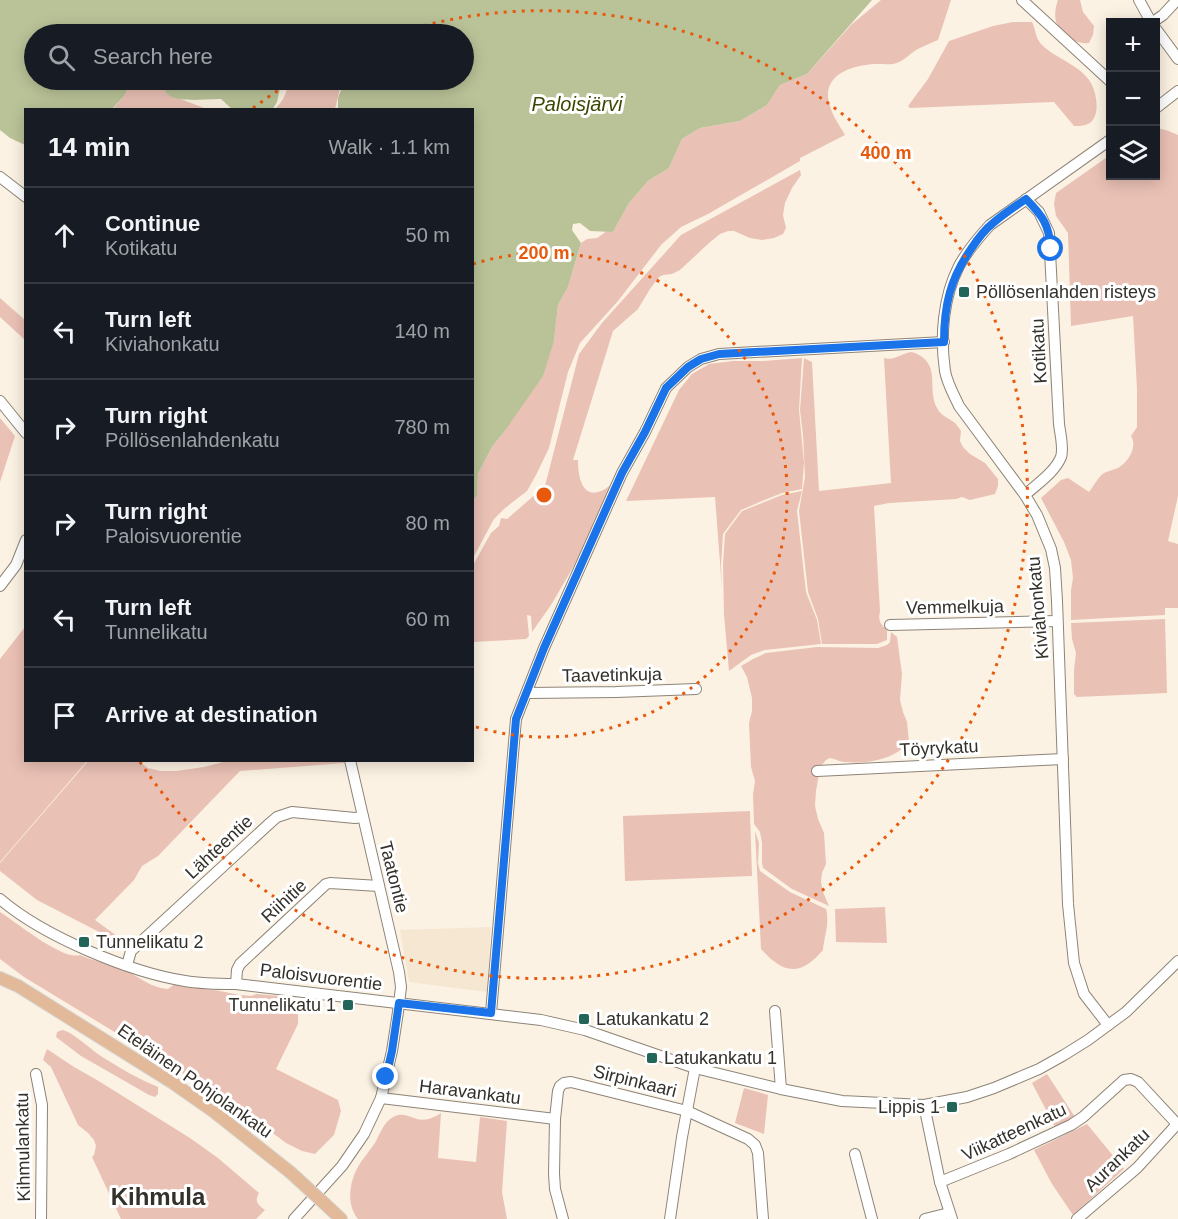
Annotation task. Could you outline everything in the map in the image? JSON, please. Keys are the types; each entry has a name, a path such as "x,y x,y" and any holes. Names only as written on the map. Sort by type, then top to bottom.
{"main road":[{"name":"Eteläinen Pohjolankatu","path":"0,970 18,986"},
{"name":"Eteläinen Pohjolankatu","path":"0,978 18,986 173,1083 213,1111 290,1172 341,1219"}],"street":[{"path":"1022,0 1106,77"},
{"path":"1139,0 1150,18"},
{"path":"1158,18 1176,0"},
{"path":"1160,36 1178,59"},
{"path":"1160,104 1178,91"},
{"name":"Kiviahonkatu","path":"1106,143 990,225 978,237 960,265 947,302 944,342 946,373 959,406 1025,495 1046,534 1051,549 1055,568 1068,904 1074,963 1084,994 1108,1025"},
{"path":"0,177 24,195"},
{"name":"Kotikatu","path":"1025,495 1051,472 1061,456 1062,448 1049,233 1039,212 1026,199"},
{"path":"491,1013 516,719 544,648 622,473 666,388 688,367 701,359 719,354 944,342"},
{"path":"0,401 24,431"},
{"path":"0,585 16,565 24,545"},
{"name":"Vemmelkuja","path":"890,625 1057,621"},
{"name":"Taavetinkuja","path":"528,693 696,689"},
{"name":"Töyrykatu","path":"817,771 1063,759"},
{"name":"Taatontie","path":"294,1219 342,1166 364,1134 381,1098 392,1051 401,987 350,762"},
{"name":"Lähteentie","path":"127,965 131,951 278,817 292,812 363,818"},
{"name":"Riihitie","path":"236,984 240,964 326,884 379,886"},
{"name":"Paloisvuorentie","path":"0,899 61,938 110,959 155,974 186,981 236,984 491,1013 565,1025 695,1068 842,1101 924,1105 968,1096 1017,1079 1064,1055 1126,1012 1178,961"},
{"path":"775,1011 781,1089"},
{"path":"670,1219 695,1068"},
{"name":"Kihmulankatu","path":"36,1074 42,1105 41,1219"},
{"name":"Viikatteenkatu","path":"940,1182 1009,1154 1071,1125 1124,1080 1131,1079 1138,1082 1177,1123"},
{"name":"Sirpinkaari","path":"562,1219 555,1189 555,1119 560,1086 572,1082 687,1111 748,1138 755,1145 758,1153 764,1219"},
{"name":"Haravankatu","path":"381,1098 555,1119"},
{"path":"924,1105 940,1182 950,1216 925,1219"},
{"name":"Aurankatu","path":"1077,1219 1137,1168 1177,1123"},
{"path":"855,1154 872,1219"}],"shaded area":[{"path":"881,0 951,0 938,40 896,63 869,64 849,69 831,82 828,97 830,106 845,135 800,158 800,161 681,227 661,245 618,301 580,343 568,372 549,448 536,475 527,491 494,519 474,556 474,499 477,496 478,474 554,341 558,305 568,287 581,243 587,239 597,238 607,231 613,232 629,203 648,181 669,168 682,139 700,128 740,121 767,105 780,85 807,74 852,24"},
{"path":"1058,0 1080,0 1083,12 1094,26 1089,43 1075,41 1059,28 1055,15"},
{"path":"1013,22 1032,22 1041,44 1089,80 1094,88 1097,104 1095,116 1090,123 1074,126 1054,102 910,108 908,106 928,79 949,41 993,26"},
{"path":"127,90 164,90 167,94 204,108 114,108"},
{"path":"286,90 340,90 335,108 276,108"},
{"path":"1160,129 1178,135 1178,496 1168,541 1178,544 1178,608 1165,608 1165,615 1071,620 1073,578 1071,560 1041,498 1061,480 1068,478 1089,492 1102,475 1125,462 1133,449 1131,436 1137,427 1137,389 1133,316 1071,326 1068,233 1056,216 1054,204 1056,193 1106,158 1106,180 1160,180"},
{"path":"800,170 801,175 785,203 783,215 786,228 783,234 762,240 734,231 720,234 680,270 659,277 638,309 613,331 573,460 578,460 580,478 587,490 592,493 605,489 614,482 585,547 551,605 532,632 531,616 527,615 529,636 526,639 474,642 474,563 491,533 499,526 501,518 507,519 545,486 579,354 602,323 681,235"},
{"path":"0,298 24,319 24,339 0,317"},
{"path":"912,352 922,356 931,369 934,400 939,411 953,421 961,431 960,441 963,447 985,463 998,479 998,486 995,494 970,500 962,497 874,506 879,619 887,630 887,640 877,644 822,644 818,619 808,592 799,511 805,477 800,410 804,358 812,362 819,491 891,483 884,358"},
{"path":"802,358 799,410 804,463 802,489 782,493 741,510 723,534 722,589 715,497 626,501 679,390 692,374 709,364"},
{"path":"0,418 15,436 0,482"},
{"path":"802,491 797,511 806,592 817,620 821,644 765,650 751,655 729,671 724,615 725,534 742,511 782,495"},
{"path":"1165,619 1167,693 1077,697 1074,694 1076,653 1071,623"},
{"path":"24,628 24,762 86,762 0,862 0,659"},
{"path":"891,632 897,637 902,674 900,700 907,722 909,742 896,753 880,760 843,762 830,758 820,767 813,767 811,770 813,774 819,774 815,806 824,833 826,864 821,882 829,906 792,889 763,868 760,832 754,824 755,781 751,767 749,723 752,698 747,677 741,666 766,653 817,647 878,648 890,642"},
{"path":"87,762 139,762 148,768 176,771 223,762 344,762 240,771 158,856 142,866 134,880 95,920 117,936 103,934 37,900 0,871 0,863"},
{"path":"750,811 752,876 625,881 623,816"},
{"path":"755,831 759,843 760,871 790,892 826,909 827,924 823,950 807,965 799,968 784,967 761,949"},
{"path":"885,907 887,943 836,942 835,909"},
{"path":"0,912 51,947 119,968 156,987 168,989 175,984 240,995 290,997 298,1008 298,1024 276,1069 338,1100 341,1111 334,1135 315,1154 302,1151 286,1143 238,1107 24,977 0,959"},
{"path":"491,927 487,992 409,982 400,930"},
{"path":"62,1030 117,1066 158,1087 158,1094 155,1097 149,1095 81,1056 56,1037 57,1032"},
{"path":"47,1049 190,1138 218,1158 259,1193 258,1203 265,1210 256,1219 121,1219 92,1157 96,1146 94,1140 78,1125 51,1067 43,1060"},
{"path":"1047,1074 1075,1117 1055,1127 1032,1083"},
{"path":"744,1088 768,1095 764,1134 735,1123"},
{"path":"441,1113 438,1158 476,1162 480,1117 507,1121 502,1192 507,1219 358,1219 351,1206 350,1198 354,1175 387,1122 399,1115 425,1120"},
{"path":"1087,1124 1124,1169 1073,1215 1052,1184 1034,1150"}],"water":[{"name":"Paloisjärvi","path":"0,0 872,0 807,74 780,85 767,105 740,121 700,128 682,139 669,168 648,181 629,203 613,232 590,231 580,223 573,224 572,230 581,243 568,287 558,305 554,341 543,376 492,447 478,474 477,496 474,499 474,108 338,108 338,98 341,90 474,90 474,24 24,24 24,90 127,90 113,108 24,108 24,145 0,130"},
{"path":"165,90 280,90 273,108 231,108 221,99 178,99"}],"place":[{"name":"Pöllösenlahden risteys","path":"964,292"},
{"name":"Tunnelikatu 2","path":"84,942"},
{"name":"Tunnelikatu 1","path":"348,1005"},
{"name":"Latukankatu 2","path":"584,1019"},
{"name":"Latukankatu 1","path":"652,1058"},
{"name":"Lippis 1","path":"952,1107"}],"district":[{"name":"Kihmula","path":"158,1196"}],"route":[{"path":"386,1077 399,1003 491,1013 516,719 544,648 622,473 666,388 688,367 701,359 719,354 944,342 947,302 960,265 978,237 990,225 1026,199 1045,222 1051,249"}]}
